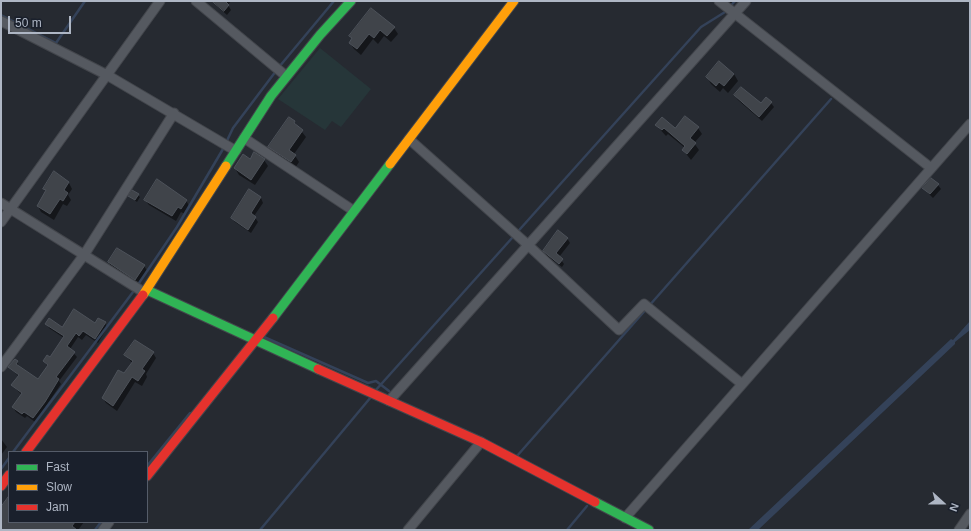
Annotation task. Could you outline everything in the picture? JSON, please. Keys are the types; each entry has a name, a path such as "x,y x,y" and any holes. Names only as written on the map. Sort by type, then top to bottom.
{"street":[{"path":"1,222 160,1"},
{"path":"196,1 280,71"},
{"path":"27,451 141,289 229,146 244,138 280,71 351,1"},
{"path":"148,475 255,341 514,1"},
{"path":"389,401 528,245 727,8 746,1"},
{"path":"727,8 931,168"},
{"path":"1,21 107,75 229,146"},
{"path":"1,367 84,255 174,113"},
{"path":"625,518 970,124"},
{"path":"244,138 354,211"},
{"path":"409,139 528,245 619,330 644,304 742,384"},
{"path":"1,203 141,289 481,442 649,530"},
{"path":"408,530 481,442"},
{"path":"1,486 8,476"},
{"path":"959,530 970,514"}],"shaded area":[{"path":"320,48 371,89 341,127 332,121 325,130 278,99"}],"water":[{"path":"970,321 970,330 955,342 955,344 758,530 748,530 951,339 953,340"}],"building":[{"path":"212,1 225,1 229,5 224,11"},
{"path":"371,8 395,27 387,36 380,30 374,38 369,34 357,49 349,43 352,38 349,36"},
{"path":"719,61 734,74 724,86 719,82 716,86 706,77"},
{"path":"741,87 761,103 766,97 772,102 759,117 734,95"},
{"path":"685,116 699,127 690,138 696,143 687,154 682,150 685,146 664,128 662,130 655,125 662,117 675,128"},
{"path":"289,117 303,130 289,150 296,155 291,162 268,147"},
{"path":"254,152 265,159 251,180 234,168 243,154 250,159"},
{"path":"54,171 69,182 64,190 68,193 63,201 60,199 50,214 37,206 46,190 43,189"},
{"path":"931,178 939,184 930,194 922,188"},
{"path":"157,179 187,200 181,209 178,207 172,216 144,200"},
{"path":"249,189 261,197 251,213 256,217 248,230 231,218"},
{"path":"132,190 139,194 135,200 128,196"},
{"path":"558,230 568,238 556,253 563,259 559,264 543,251"},
{"path":"117,248 145,265 135,280 108,262"},
{"path":"74,309 95,323 98,318 106,322 95,339 83,331 79,336 76,333 67,346 75,352 56,377 59,379 45,402 33,418 24,412 22,414 12,407 22,393 11,385 19,375 8,367 15,359 18,361 16,364 38,379 48,365 43,361 47,355 50,357 64,336 45,324 49,318 62,327"},
{"path":"135,340 154,352 142,369 145,371 138,381 132,377 113,406 102,398 118,370 124,373 133,361 124,355"},
{"path":"8,497 8,523 74,523 72,526 77,530 1,530 1,507"}],"waterway":[{"path":"1,15 56,43 85,1"},
{"path":"279,67 334,1"},
{"path":"375,391 701,27 725,12 735,1"},
{"path":"14,451 133,292 177,227 223,149 233,128 276,71"},
{"path":"517,456 831,99"},
{"path":"264,337 368,383 376,381 389,391"},
{"path":"260,530 371,397"},
{"path":"148,465 190,413"},
{"path":"1,469 8,459"},
{"path":"567,530 587,506"},
{"path":"95,530 100,523"}],"traffic: fast":[{"path":"226,166 271,96 320,35 351,1"},
{"path":"273,318 390,164"},
{"path":"147,290 318,369"},
{"path":"595,502 649,530"}],"traffic: slow":[{"path":"390,164 514,1"},
{"path":"143,295 226,166"}],"traffic: jam":[{"path":"27,451 143,295"},
{"path":"148,475 273,318"},
{"path":"318,369 481,442 595,502"},
{"path":"1,486 8,476"}]}
